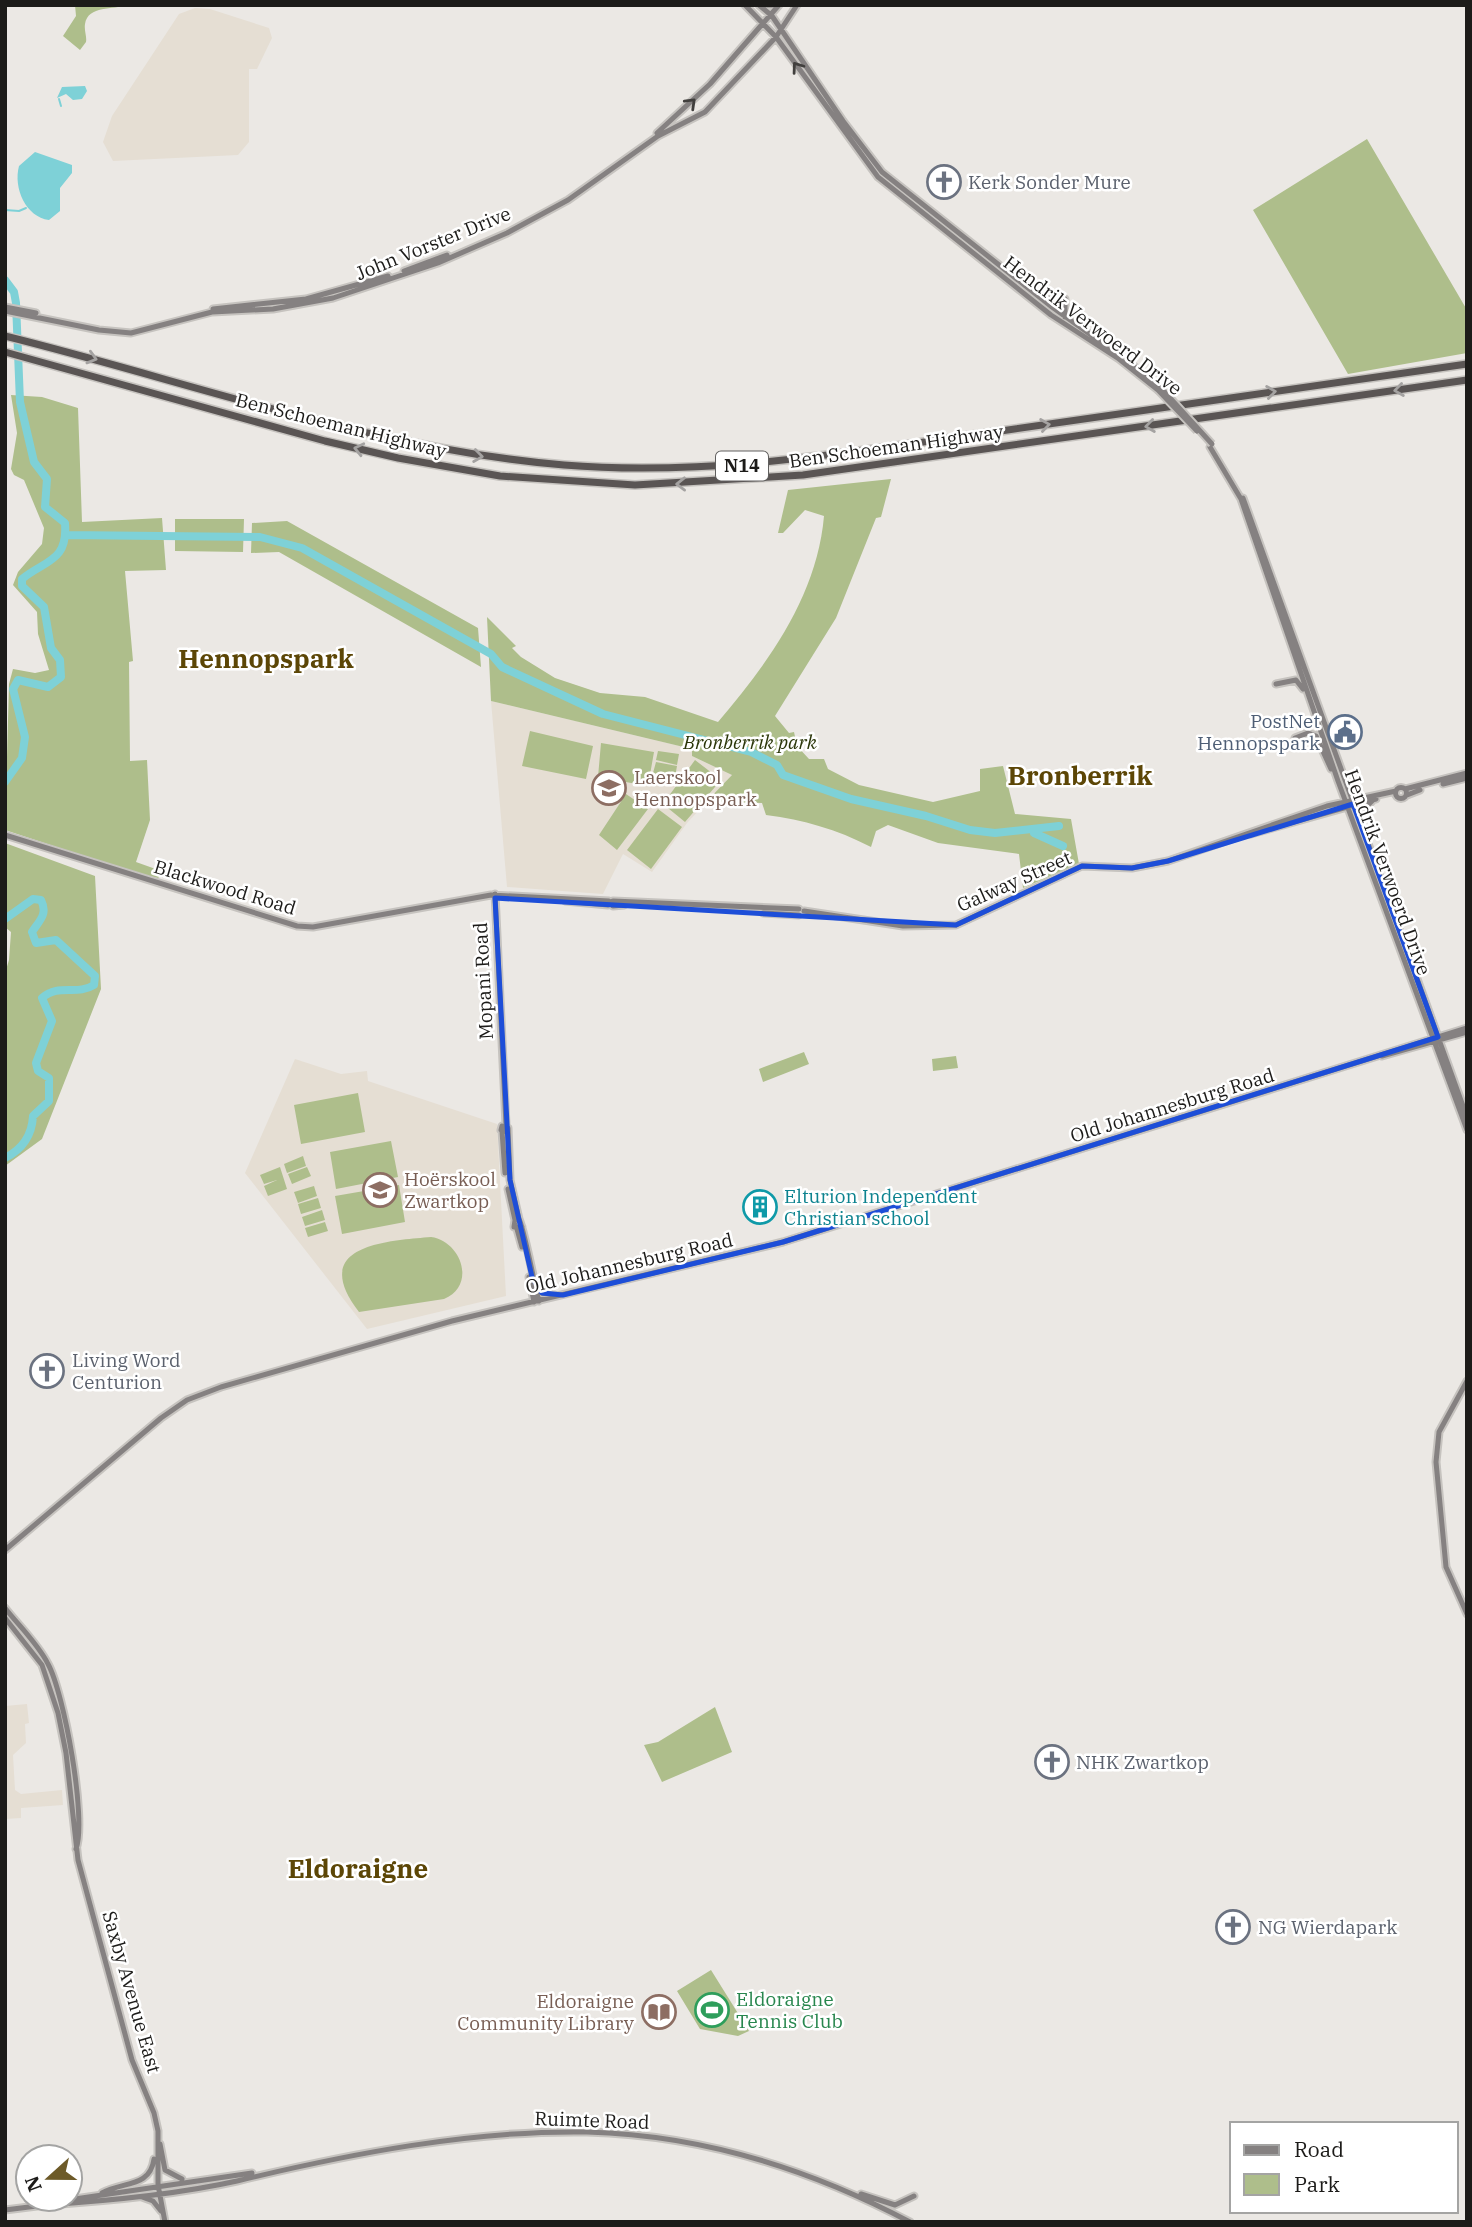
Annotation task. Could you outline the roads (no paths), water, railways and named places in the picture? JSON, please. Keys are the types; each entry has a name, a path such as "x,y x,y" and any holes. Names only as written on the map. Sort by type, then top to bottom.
{"highway":[{"name":"Ben Schoeman Highway","path":"5,336 403,443 517,461 635,468 744,466 800,461 1467,364"},
{"name":"Ben Schoeman Highway","path":"5,352 325,441 398,458 500,476 635,485 803,475 1467,380"}],"main road":[{"name":"Hendrik Verwoerd Drive","path":"745,5 776,37 878,177 1051,315 1119,359 1159,389"},
{"name":"Hendrik Verwoerd Drive","path":"759,5 782,29 843,121 882,172 1185,411 1240,491 1254,522 1349,803 1467,1117"},
{"name":"John Vorster Drive","path":"7,309 109,330 141,330 219,308 282,303 333,294 436,259 506,231 604,174 683,111 765,24 779,5"},
{"name":"John Vorster Drive","path":"24,312 109,332 142,331 212,312 273,309 333,298 428,267 546,212 605,176 658,136 697,117 727,93 776,37 797,5"},
{"path":"1039,297 1050,301 1062,299 1065,317"},
{"name":"Hendrik Verwoerd Drive","path":"1211,446 1241,499 1338,782 1360,823 1467,1130"},
{"path":"1283,682 1296,674 1299,666"},
{"path":"1276,684 1296,680 1301,684 1320,727"},
{"path":"1295,738 1308,733 1318,738 1338,782"},
{"path":"1396,793 1402,798 1406,792 1467,776"},
{"path":"1349,803 1396,793"},
{"path":"1349,803 1396,793"},
{"path":"1360,823 1364,810 1375,799"},
{"name":"Galway Street","path":"1247,834 1260,833 1349,803"},
{"name":"Galway Street","path":"956,925 1082,866 1132,868 1154,865 1308,812 1349,803"},
{"path":"1295,822 1308,812 1328,812"},
{"name":"Blackwood Road","path":"5,835 297,926 313,926 482,896 801,912 914,927 956,925"},
{"name":"Mopani Road","path":"495,896 504,1129 509,1180 519,1228"},
{"name":"Old Johannesburg Road","path":"5,1550 187,1400 280,1368 536,1301 783,1242 1467,1030"},
{"path":"519,1228 533,1277 536,1301"},
{"path":"519,1228 536,1301"},
{"path":"533,1277 542,1293 563,1295"},
{"path":"1467,1381 1439,1432 1436,1462 1446,1567 1467,1614"},
{"name":"Saxby Avenue East","path":"5,1608 46,1659 54,1676 72,1748 76,1849"},
{"name":"Saxby Avenue East","path":"5,1618 42,1665 51,1691 66,1753 76,1849 132,2060 151,2103 157,2134 159,2189 165,2222"},
{"name":"Ruimte Road","path":"84,2201 133,2196 188,2180 262,2173 467,2140 586,2132 666,2139 764,2160 841,2188 909,2222"},
{"path":"157,2134 165,2170 188,2180"},
{"path":"100,2194 147,2177 152,2169 157,2134"},
{"name":"Ruimte Road","path":"84,2197 236,2181 262,2173"},
{"path":"841,2188 890,2205 898,2205 914,2196"},
{"path":"133,2196 152,2200 163,2213"}],"water":[{"path":"85,86 87,91 82,99 73,100 66,94 57,98 62,87"},
{"path":"35,152 72,165 72,173 60,188 60,211 49,220 41,218 28,207 18,183 19,166"}],"waterway":[{"path":"59,99 61,106"},
{"path":"5,210 19,211 26,208"},
{"path":"5,280 14,292 16,303 20,402 34,462 47,479 45,507 65,523 65,536 59,553 22,579 22,586 44,607 51,648 60,660 61,677 48,687 18,680 13,689 25,737 22,758 5,782"},
{"path":"66,535 260,537 302,548 491,654 502,667 603,714 751,752 777,765 783,775 851,799 926,816 970,830 995,833 1059,826"},
{"path":"1034,833 1063,846"},
{"path":"5,919 33,899 41,900 43,913 32,932 36,943 56,940 95,976 94,985 88,988 55,991 42,998 52,1021 36,1063 38,1071 49,1078 49,1101 33,1116 31,1129 22,1146 5,1158"}],"place":[{"name":"Kerk Sonder Mure","path":"944,182"},
{"name":"PostNet Hennopspark","path":"1345,732"},
{"name":"Laerskool Hennopspark","path":"609,788"},
{"name":"Hoërskool Zwartkop","path":"380,1190"},
{"name":"Elturion Independent Christian school","path":"760,1207"},
{"name":"Living Word Centurion","path":"47,1371"},
{"name":"NHK Zwartkop","path":"1052,1762"},
{"name":"NG Wierdapark","path":"1233,1927"},
{"name":"Eldoraigne Tennis Club","path":"712,2010"},
{"name":"Eldoraigne Community Library","path":"659,2012"}],"district":[{"name":"Hennopspark","path":"266,659"},
{"name":"Bronberrik","path":"1080,776"},
{"name":"Eldoraigne","path":"358,1869"}],"park label":[{"name":"Bronberrik park","path":"750,742"}]}
